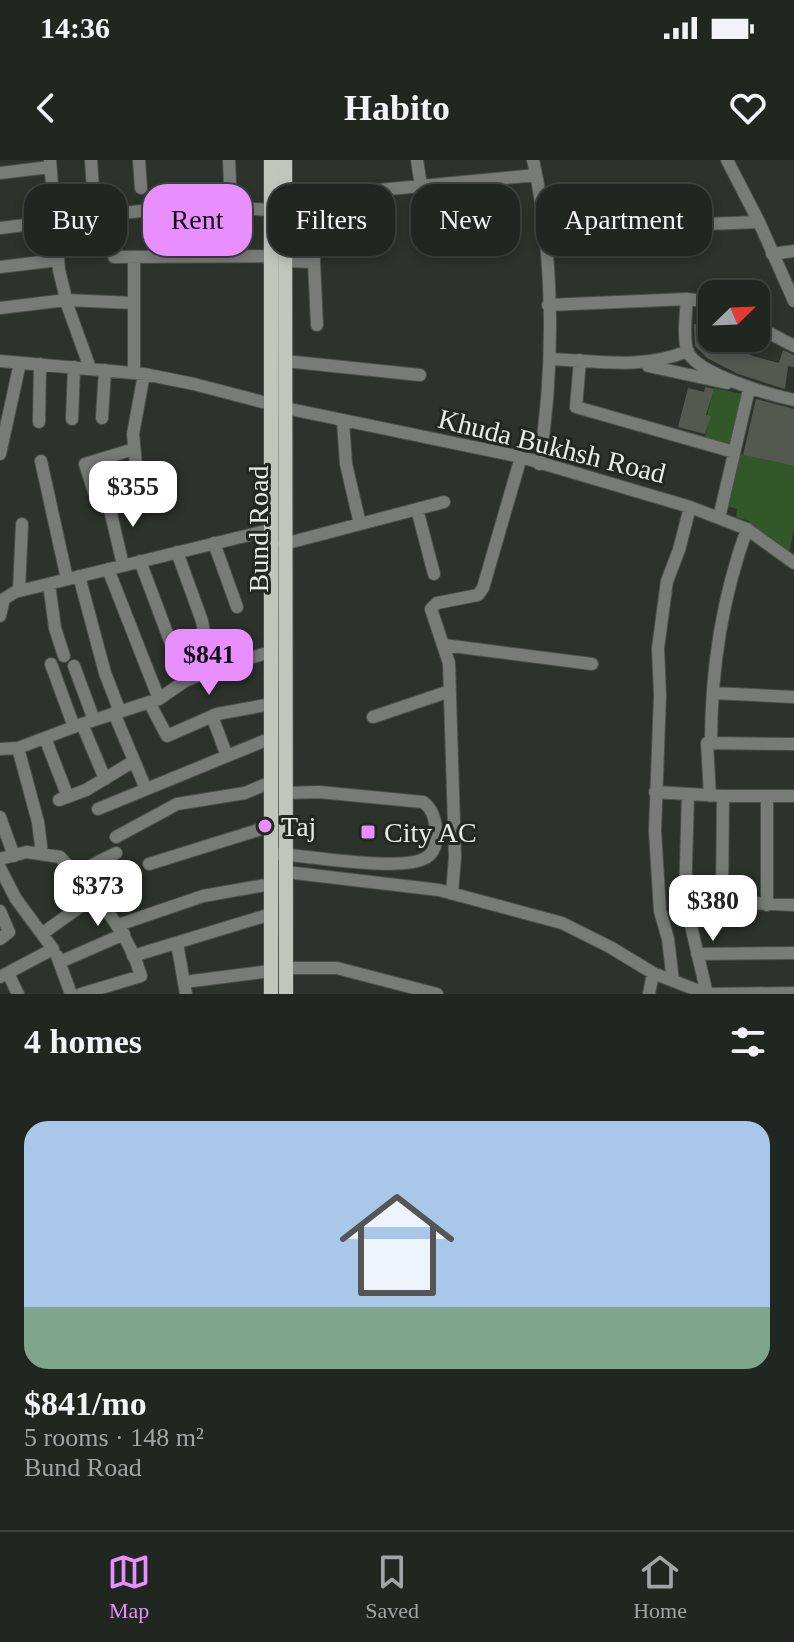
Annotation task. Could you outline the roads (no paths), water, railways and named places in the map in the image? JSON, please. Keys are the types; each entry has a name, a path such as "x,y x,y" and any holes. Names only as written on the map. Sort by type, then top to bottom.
{"main road":[{"name":"Bund Road","path":"271,160 271,184"},
{"name":"Bund Road","path":"285,160 285,184"},
{"name":"Bund Road","path":"271,994 279,969 286,872 271,826 270,530 278,406 285,361 279,257"},
{"name":"Bund Road","path":"279,257 278,406 284,544 285,793 271,884 271,914 286,994"}],"street":[{"path":"91,160 93,184"},
{"path":"139,160 141,188"},
{"path":"229,160 230,184"},
{"path":"417,160 421,184"},
{"path":"533,160 538,184"},
{"path":"727,160 794,301"},
{"path":"0,173 50,164 52,184"},
{"path":"442,184 536,175"},
{"path":"712,224 759,222"},
{"path":"0,228 24,226"},
{"path":"772,254 794,251"},
{"path":"58,256 66,300 90,368"},
{"path":"314,256 317,325"},
{"path":"539,464 547,419 550,359 547,256"},
{"path":"114,257 279,257 314,262"},
{"path":"134,257 139,374 133,434 140,505"},
{"path":"0,267 58,260"},
{"path":"687,299 688,351 702,364 745,387"},
{"path":"0,308 66,300 134,303"},
{"path":"548,305 698,300"},
{"path":"770,333 794,346"},
{"path":"641,364 688,351"},
{"path":"550,359 641,364 794,400"},
{"path":"580,360 576,407 734,452"},
{"name":"Khuda Bukhsh Road","path":"0,361 90,368 194,384 343,422 521,457 690,507 747,529 793,556"},
{"path":"285,361 420,375"},
{"path":"0,454 20,363"},
{"path":"39,422 40,364"},
{"path":"72,419 74,367"},
{"path":"102,418 105,370"},
{"path":"719,518 745,387"},
{"path":"343,422 346,464 360,524"},
{"path":"134,449 85,464 94,492 137,476"},
{"path":"452,893 455,857 449,663 431,609 437,603 478,595 483,588 521,457"},
{"path":"41,461 73,578 146,789"},
{"path":"108,501 123,565"},
{"path":"284,544 444,502"},
{"path":"679,987 660,911 655,792 660,695 658,648 667,581 690,507"},
{"path":"417,509 434,574"},
{"path":"19,591 22,524"},
{"path":"711,743 712,676 721,619 732,571 747,529"},
{"path":"0,616 4,599 19,591 270,530"},
{"path":"214,543 237,607"},
{"path":"177,552 202,621 211,673"},
{"path":"140,561 185,681"},
{"path":"108,569 167,736 212,716 271,704"},
{"path":"49,584 55,628 64,656"},
{"path":"444,645 592,664"},
{"path":"0,749 18,748 154,701 185,681 271,652"},
{"path":"51,664 83,723 105,779"},
{"path":"74,666 83,723"},
{"path":"373,717 450,691"},
{"path":"713,693 794,697"},
{"path":"212,716 227,756"},
{"path":"45,738 64,798 134,761"},
{"path":"98,809 271,738"},
{"path":"722,903 716,796 707,743 794,744"},
{"path":"18,748 38,822 42,854"},
{"path":"116,837 177,804 245,793 271,782"},
{"path":"278,854 400,865 424,859 435,846 436,830 428,806 415,800 319,792 285,793"},
{"path":"655,792 794,796"},
{"path":"688,794 685,900 708,994"},
{"path":"767,796 767,905"},
{"path":"0,817 14,856"},
{"path":"149,864 271,826"},
{"path":"0,859 27,852 60,857 121,930 141,976 113,990 81,994"},
{"path":"77,877 116,853"},
{"path":"0,868 16,899 53,949 71,994"},
{"path":"286,872 452,893 562,923 679,987 708,994 794,993"},
{"path":"60,962 121,930 203,896 271,884"},
{"path":"43,933 95,896"},
{"path":"685,900 794,905"},
{"path":"0,911 9,932 0,939"},
{"path":"133,956 271,914"},
{"path":"177,943 186,994"},
{"path":"18,994 4,975 53,949"},
{"path":"697,954 794,953"},
{"path":"192,981 279,969 337,968 437,994"},
{"path":"649,994 653,973"}],"place":[{"name":"Taj","path":"265,826"},
{"name":"City AC","path":"368,832"}]}
